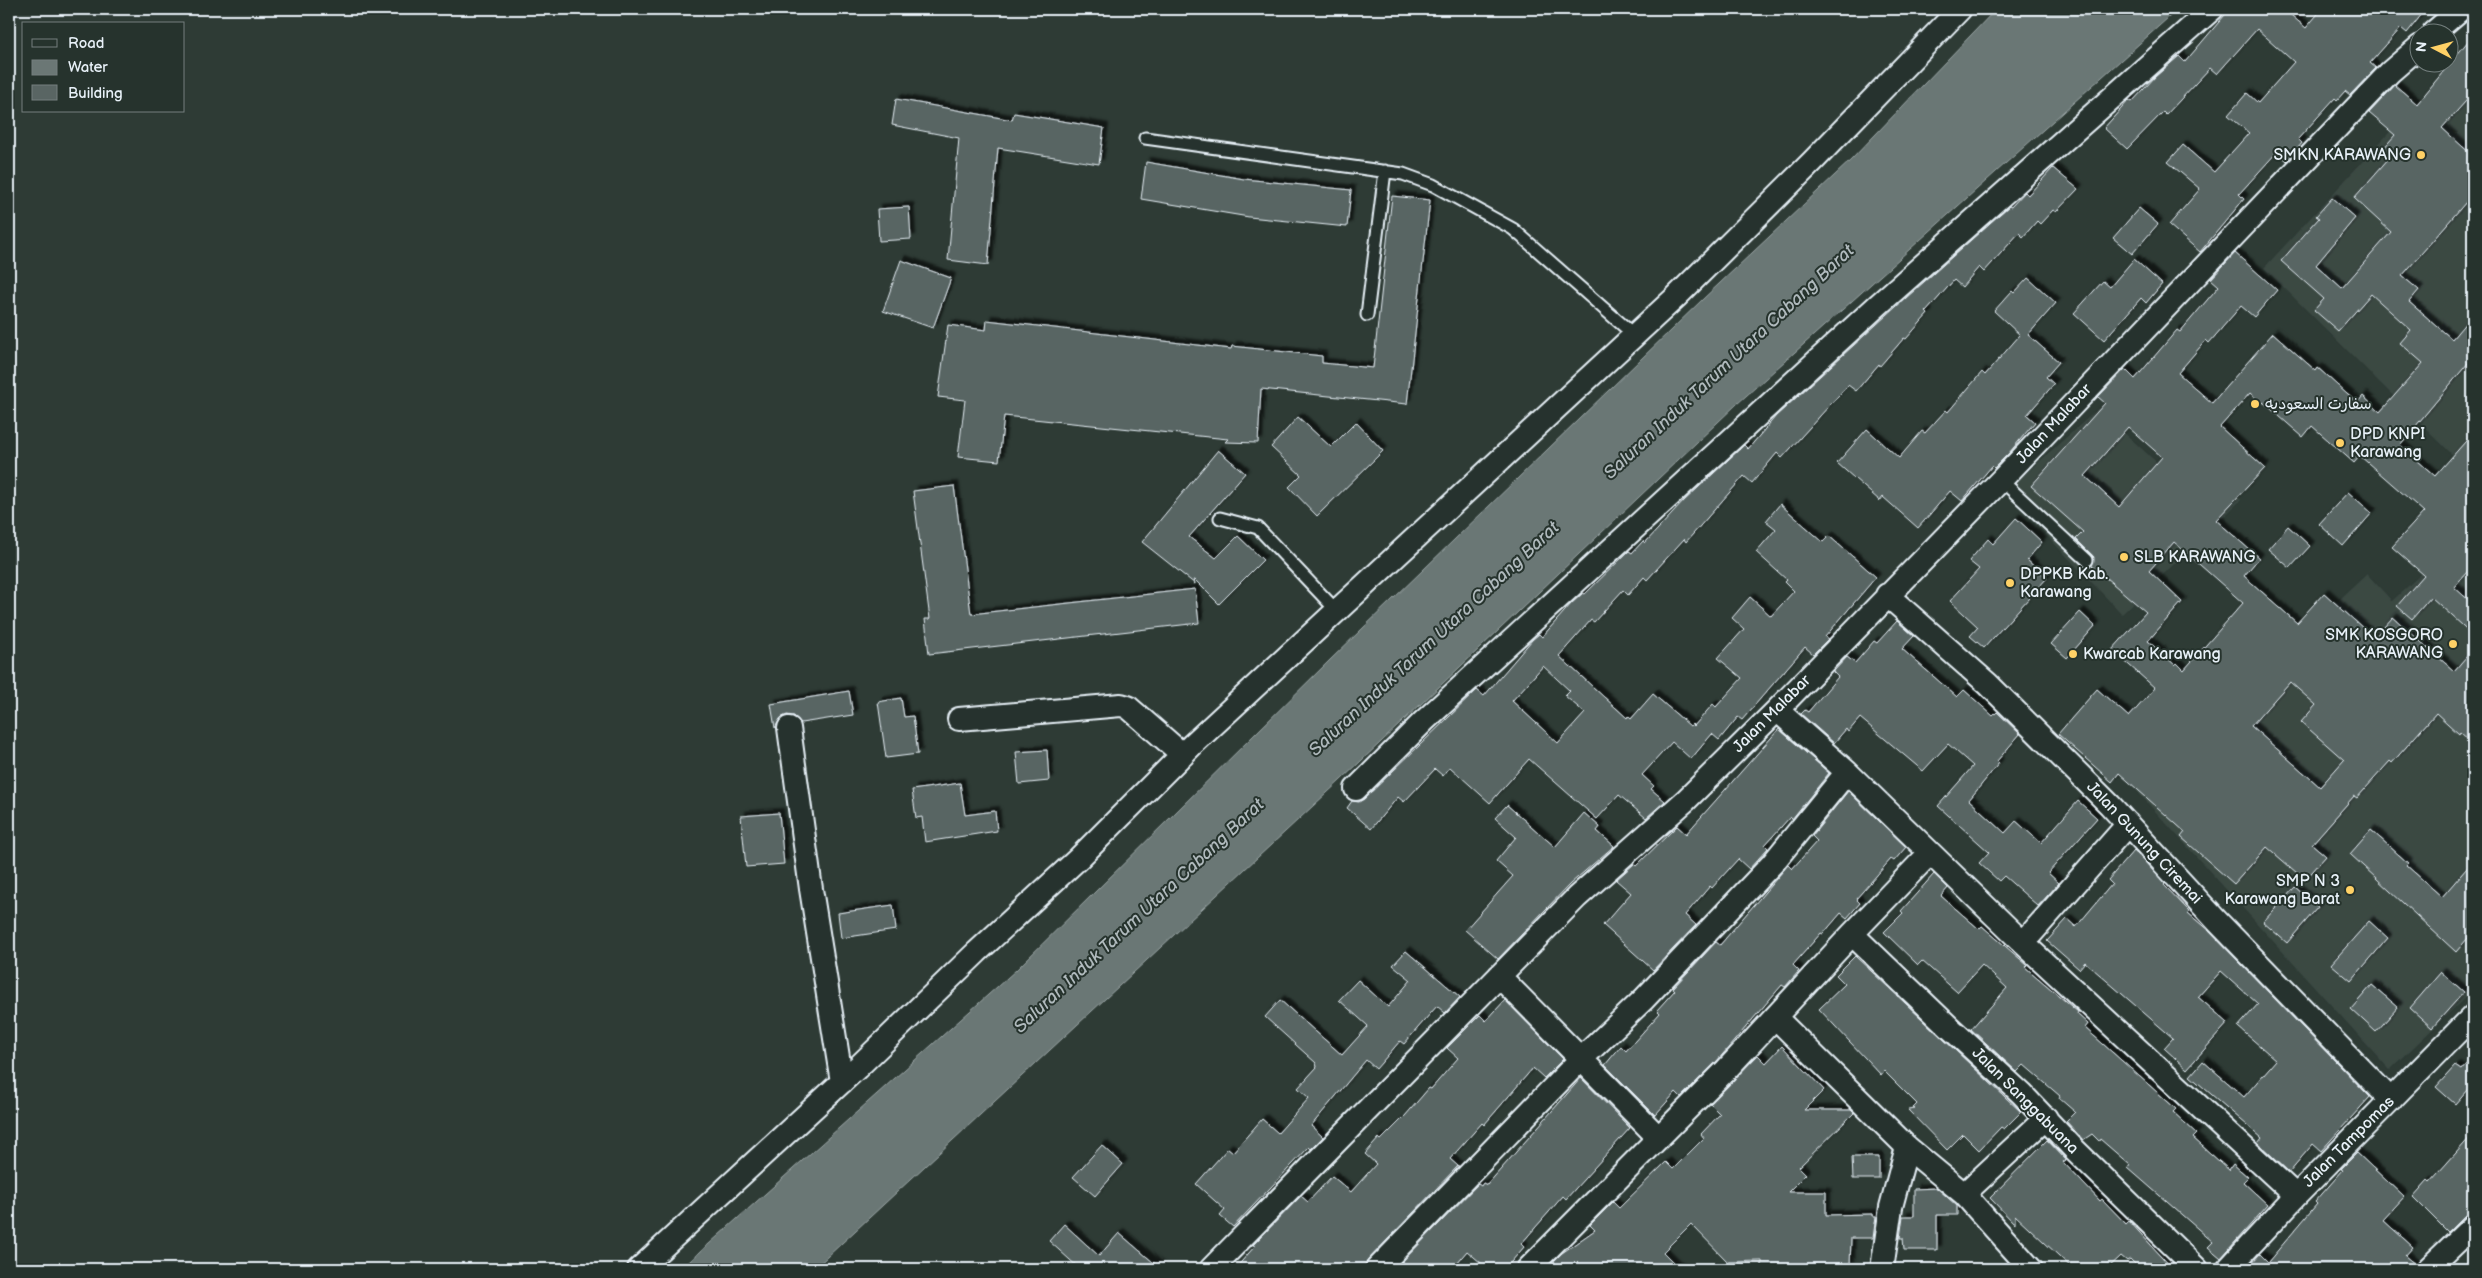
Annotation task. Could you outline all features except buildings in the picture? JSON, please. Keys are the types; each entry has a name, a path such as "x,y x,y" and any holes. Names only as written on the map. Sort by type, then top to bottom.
{"street":[{"path":"639,1269 842,1082 1079,858 1183,755 1336,610 1676,297 1812,162 1960,9"},
{"path":"1356,789 1432,715 1878,305 2212,9"},
{"path":"2446,22 2461,9"},
{"name":"Jalan Malabar","path":"1212,1269 1577,897 1686,800 1777,710 2001,480 2390,72 2410,55"},
{"name":"Jalan Gunung Ciremai","path":"1887,595 1988,684 2128,824 2217,921 2390,1100"},
{"path":"959,719 1121,705 1128,707 1183,755"},
{"path":"1777,710 1847,772 2023,943 2296,1196"},
{"path":"789,728 811,889 842,1082"},
{"path":"1376,1269 1580,1060 1644,999 1772,864 1847,772"},
{"path":"2023,943 2128,824"},
{"path":"1528,1269 1726,1070 1930,853"},
{"name":"Jalan Sanggabuana","path":"1852,934 2046,1118 2074,1149 2197,1269"},
{"path":"1499,976 1658,1137"},
{"name":"Jalan Tampomas","path":"2228,1269 2296,1196 2473,1016"},
{"path":"1775,1017 1907,1147 1964,1194 2031,1269"},
{"path":"1964,1194 2046,1118"},
{"path":"1882,1269 1891,1207 1907,1147"},
{"path":"2428,1269 2473,1226"}],"lane":[{"path":"1145,138 1385,171 1403,174 1433,185 1513,229 1634,335"},
{"path":"1368,315 1385,171"},
{"path":"2001,480 2087,560"},
{"path":"1220,518 1258,528 1336,610"}],"shaded area":[{"name":"SMKN KARAWANG","path":"2473,42 2473,475 2264,268 2445,72 2460,72 2460,56"},
{"name":"SLB KARAWANG","path":"2098,409 2197,499 2225,481 2241,500 2122,614 2005,492"},
{"name":"SMP N 3 Karawang Barat","path":"2473,526 2473,686 2412,623 2473,691 2473,990 2390,1070 2135,789 2367,574 2392,601"}],"water":[{"name":"Saluran Induk Tarum Utara Cabang Barat","path":"1996,9 2178,9 1737,404 1341,780 814,1269 681,1269 1016,970 1330,660 1703,299 1851,160"}],"place":[{"name":"SMKN KARAWANG","path":"2421,155"},
{"name":"سفارت السعوديه","path":"2255,404"},
{"name":"DPD KNPI Karawang","path":"2340,443"},
{"name":"SLB KARAWANG","path":"2124,557"},
{"name":"DPPKB Kab. Karawang","path":"2010,583"},
{"name":"SMK KOSGORO KARAWANG","path":"2453,644"},
{"name":"Kwarcab Karawang","path":"2073,654"},
{"name":"SMP N 3 Karawang Barat","path":"2350,890"}]}
